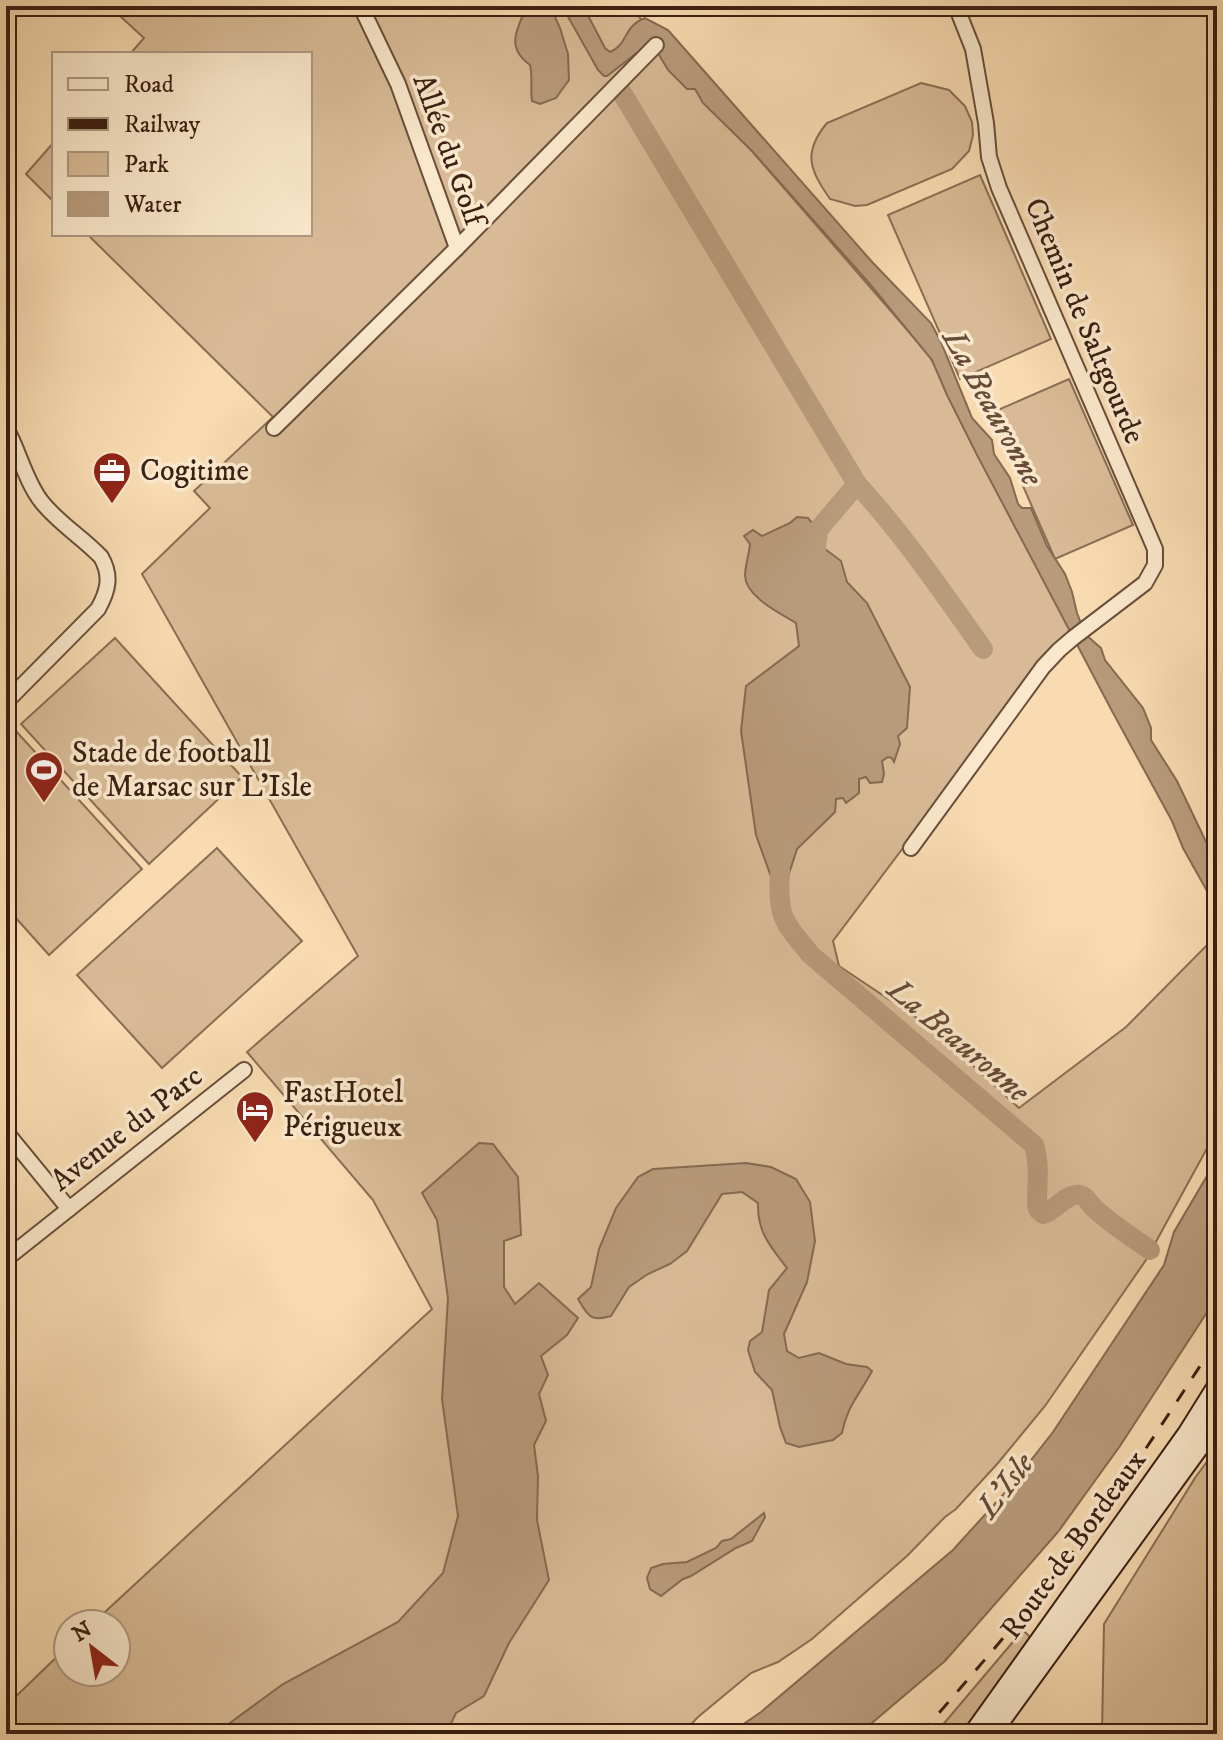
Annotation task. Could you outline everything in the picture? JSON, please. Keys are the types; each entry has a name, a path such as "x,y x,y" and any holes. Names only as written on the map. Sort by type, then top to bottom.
{"main road":[{"name":"Route de Bordeaux","path":"973,1734 1187,1434 1217,1386"},
{"name":"Route de Bordeaux","path":"991,1734 1217,1419"}],"street":[{"name":"Allée du Golf","path":"274,428 457,248 398,84 359,6"},
{"name":"Chemin de Saltgourde","path":"911,848 1043,667 1073,638 1145,583 1155,565 1155,549 999,188 989,157 973,49 956,6"},
{"path":"457,248 656,45"},
{"path":"6,428 42,503 101,557 109,583 98,609 6,702"},
{"name":"Avenue du Parc","path":"6,1259 244,1070"},
{"path":"6,1132 69,1209"}],"green space":[{"path":"109,6 631,6 665,51 929,355 1073,630 1040,666 833,941 839,966 935,1030 1019,1108 1126,1027 1215,937 1217,942 1217,1130 1146,1260 1045,1406 956,1509 812,1639 778,1662 751,1673 682,1734 6,1734 6,1706 52,1661 52,1688 132,1688 132,1608 109,1608 432,1309 373,1200 247,1052 358,956 142,574 210,508 194,491 273,417 89,236 312,236 312,52 132,52 144,38"},
{"path":"921,83 949,90 965,106 972,122 969,151 952,169 867,205 855,206 830,199 812,161 814,143 827,123"},
{"path":"52,144 52,200 26,174"},
{"path":"980,175 1051,339 960,379 888,215"},
{"path":"1069,379 1133,525 1055,559 991,413"},
{"path":"115,638 242,777 149,864 21,724"},
{"name":"Stade de football de Marsac sur L'Isle","path":"15,730 142,869 49,955 6,907 6,739"},
{"path":"217,848 302,941 162,1068 77,975"},
{"path":"1217,1448 1217,1734 1102,1734 1104,1624"},
{"path":"1023,1630 1030,1637 963,1734 935,1734"}],"water":[{"path":"527,6 550,6 568,54 569,80 556,98 540,104 532,101 530,65 522,58 515,44"},
{"path":"562,6 583,6 610,52 620,45 632,26 645,18 668,30 873,263 931,323 972,418 992,440 994,454 1010,478 1018,504 1022,508 1031,508 1047,546 1065,574 1085,634 1101,648 1105,660 1143,708 1151,728 1151,740 1177,781 1217,865 1217,909 977,455 932,360 869,283 752,151 703,103 695,89 687,89 668,70 655,48 642,49 604,76"},
{"path":"797,517 808,518 818,530 825,549 841,561 847,582 867,603 910,687 907,728 898,736 900,744 894,762 888,757 882,761 882,782 870,783 866,777 859,779 859,793 846,803 843,798 836,799 835,812 797,849 783,892 778,896 756,835 741,731 746,686 799,646 796,623 765,604 747,584 745,572 750,544 744,536 753,530 762,536"},
{"path":"479,1143 493,1144 518,1177 521,1235 504,1241 504,1287 515,1304 539,1283 578,1318 567,1335 541,1356 548,1375 539,1394 546,1421 534,1445 538,1476 537,1520 549,1580 509,1643 484,1696 456,1713 446,1734 215,1734 283,1684 398,1622 443,1573 458,1516 442,1399 448,1298 437,1220 422,1193"},
{"path":"1217,1159 1217,1297 1120,1446 1058,1532 945,1661 859,1734 729,1734 761,1712 953,1550 1010,1487 1053,1432 1164,1265 1174,1232"},
{"path":"746,1163 771,1167 796,1179 810,1202 815,1241 807,1282 784,1334 787,1351 799,1358 819,1353 872,1371 851,1408 842,1433 833,1440 799,1447 786,1443 772,1390 755,1372 748,1350 750,1341 762,1332 769,1290 787,1268 762,1231 758,1203 742,1192 722,1194 687,1251 629,1287 611,1316 590,1316 578,1299 591,1287 599,1249 616,1208 638,1177 653,1169"},
{"path":"764,1513 765,1517 752,1541 683,1579 661,1596 650,1589 647,1578 651,1568 687,1562 716,1548"}],"waterway":[{"name":"La Beauronne","path":"622,93 857,484 818,530 815,557"},
{"name":"La Beauronne","path":"857,484 907,544 983,649"},
{"name":"La Beauronne","path":"780,871 784,918 811,955 1034,1145 1039,1211 1043,1214 1071,1196 1081,1195 1107,1219 1150,1250"}],"railway":[{"path":"921,1734 1079,1543 1217,1340"}],"place":[{"name":"Cogitime","path":"112,505"},
{"name":"Stade de football de Marsac sur L'Isle","path":"44,804"},
{"name":"FastHotel Périgueux","path":"255,1144"}],"water label":[{"name":"L'Isle","path":"1006,1486"}]}
